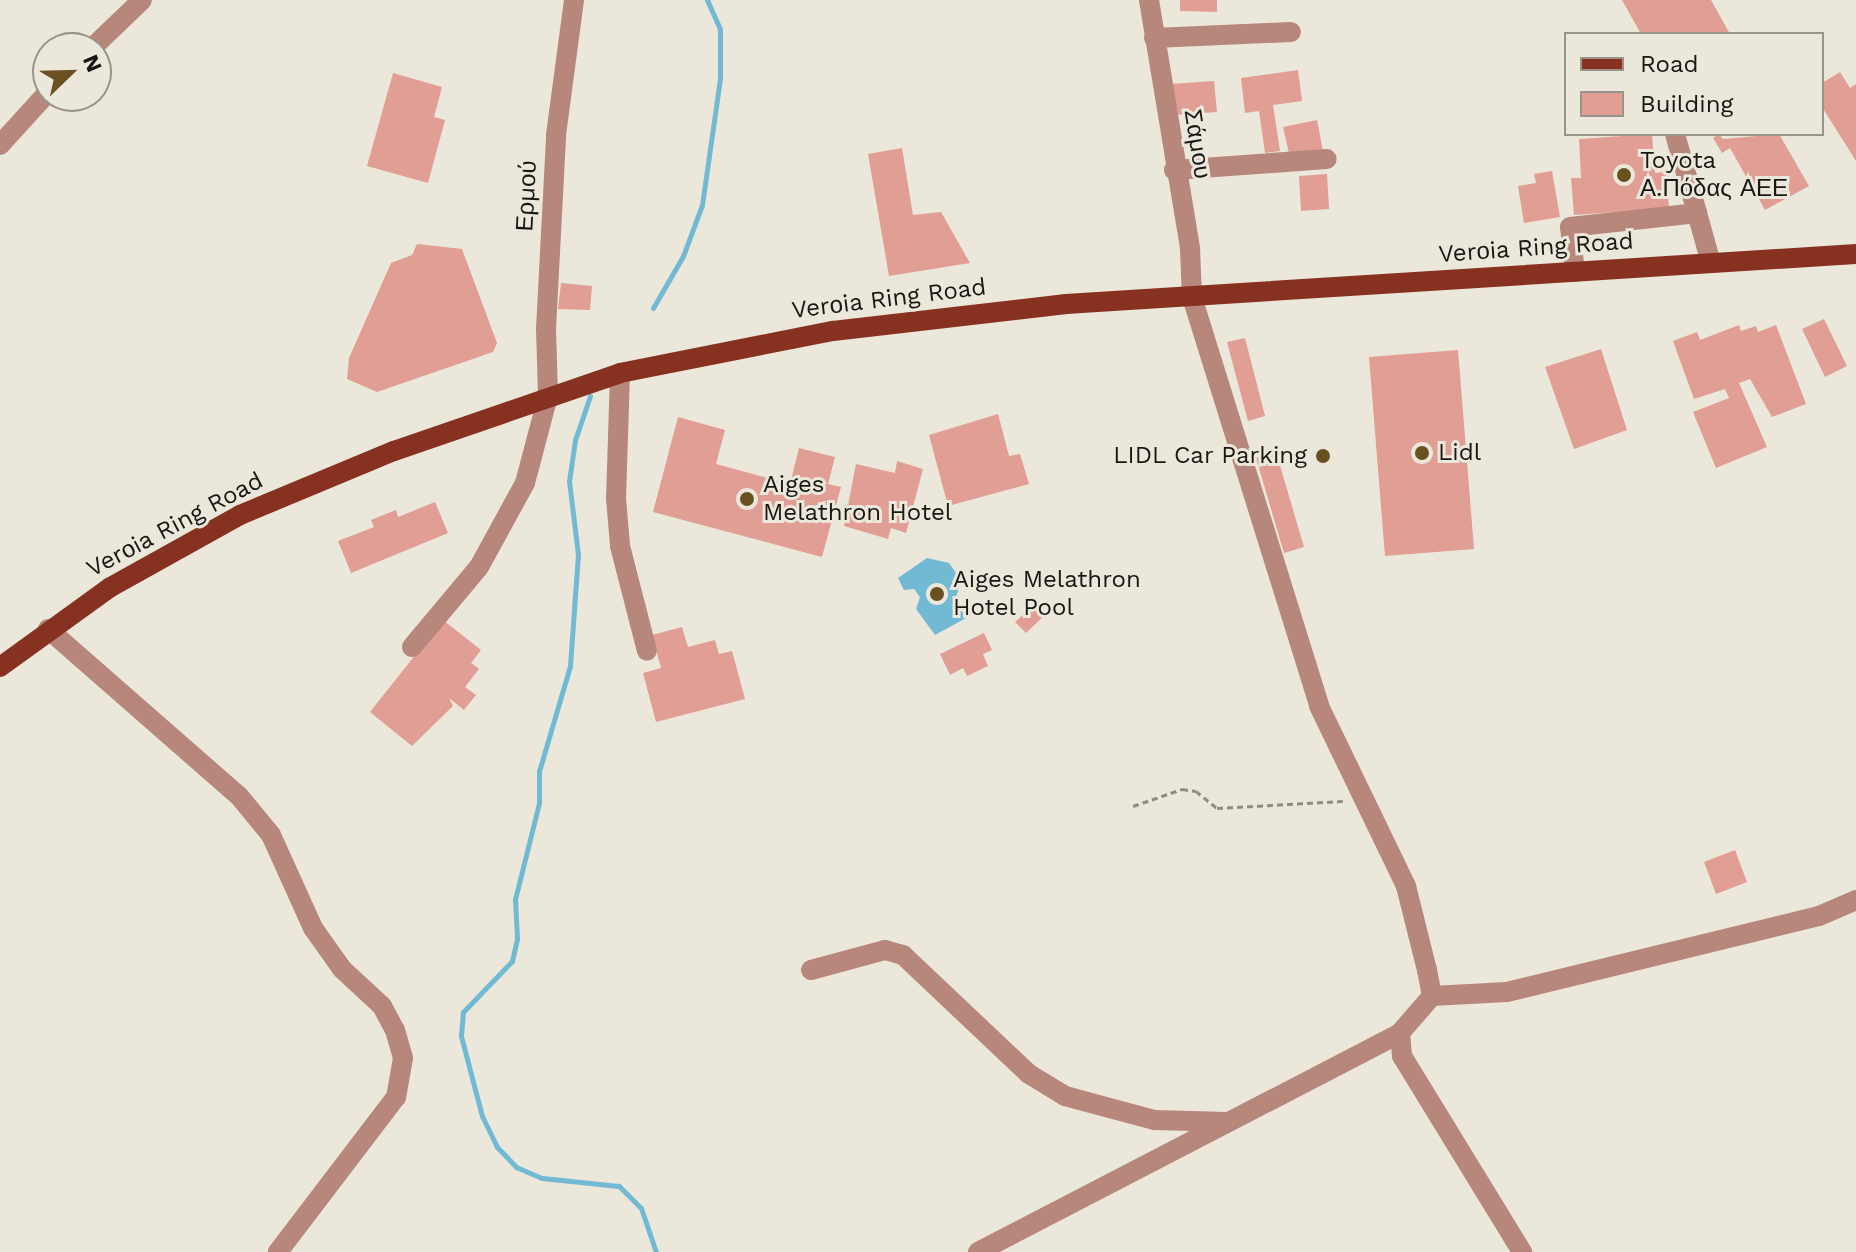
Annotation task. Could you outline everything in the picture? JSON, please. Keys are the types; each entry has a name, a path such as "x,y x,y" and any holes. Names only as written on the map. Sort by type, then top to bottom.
{"main road":[{"name":"Verοia Ring Road","path":"0,667 48,629 240,515 548,396 620,373 833,331 1066,304 1856,254"}],"street":[{"path":"109,32 142,0"},
{"name":"Ερμού","path":"412,647 479,567 525,483 548,396 546,329 556,135 574,0"},
{"name":"Σάμου","path":"1149,0 1192,297 1319,706 1406,886 1432,996"},
{"path":"1154,38 1291,32"},
{"path":"0,145 32,110"},
{"path":"1676,136 1711,263"},
{"path":"1174,170 1327,159"},
{"path":"1575,272 1570,227 1697,213"},
{"path":"620,373 616,498 620,546 647,651"},
{"path":"48,629 239,796 271,835 313,928 342,969 382,1006 395,1030 403,1058 396,1097 278,1252"},
{"path":"978,1252 1400,1033 1432,996 1507,992 1819,916 1856,900"},
{"path":"811,970 885,950 903,955 1029,1074 1065,1096 1154,1120 1227,1122"},
{"path":"1400,1033 1402,1056 1522,1252"}],"path":[{"path":"1133,806 1182,789 1196,791 1217,808 1363,799"}],"water":[{"name":"Aiges Melathron Hotel Pool","path":"927,558 949,563 961,580 955,601 966,618 935,635 916,609 920,597 914,589 904,590 898,578"}],"building":[{"path":"1180,0 1217,0 1217,12 1180,11"},
{"path":"1622,0 1711,0 1729,32 1640,32"},
{"path":"1298,70 1302,101 1273,105 1280,151 1265,153 1259,111 1245,113 1241,78"},
{"path":"1840,72 1850,88 1856,84 1856,161 1824,110 1824,82"},
{"path":"393,73 442,87 434,117 445,120 428,183 367,166"},
{"path":"1214,81 1217,112 1173,115 1170,84"},
{"path":"1317,120 1323,151 1290,158 1283,127"},
{"name":"Toyota Α.Πόδας ΑΕΕ","path":"1652,136 1655,173 1666,172 1669,208 1574,215 1571,178 1581,178 1579,139"},
{"path":"1780,136 1809,186 1765,210 1730,148 1722,153 1713,138"},
{"path":"902,148 913,215 941,212 970,263 889,276 868,154"},
{"path":"1552,171 1560,217 1524,223 1518,186 1536,183 1534,174"},
{"path":"1327,174 1329,209 1301,211 1299,176"},
{"path":"417,244 462,249 497,343 493,352 377,392 347,379 349,358 391,263 412,255"},
{"path":"561,283 592,286 590,310 558,309"},
{"path":"1824,319 1847,366 1825,377 1802,329"},
{"path":"1739,325 1741,331 1756,326 1758,332 1776,325 1806,404 1772,417 1750,379 1739,383 1767,447 1716,468 1693,412 1729,398 1725,389 1734,386 1694,399 1673,341 1697,332 1700,340"},
{"path":"1245,338 1265,416 1248,421 1227,342"},
{"path":"1601,349 1627,430 1574,449 1545,367"},
{"name":"Lidl","path":"1458,350 1474,549 1385,556 1369,357"},
{"path":"998,414 1009,456 1020,454 1029,484 948,506 929,435"},
{"name":"Aiges Melathron Hotel","path":"678,417 725,430 716,464 790,484 799,448 835,457 828,484 841,487 822,557 653,512"},
{"path":"1276,452 1304,547 1284,553 1256,458"},
{"path":"897,461 923,469 906,533 891,528 888,539 844,526 856,464 895,473"},
{"path":"435,502 448,533 351,573 338,541 374,527 371,520 396,510 398,517"},
{"path":"1033,606 1043,617 1026,633 1015,622"},
{"path":"443,620 481,650 471,663 479,669 465,687 476,695 464,710 449,698 453,706 412,746 370,712"},
{"path":"682,627 688,647 715,640 719,654 732,651 745,699 656,722 643,673 661,668 652,635"},
{"path":"984,633 992,650 983,654 988,666 967,676 963,668 950,675 940,654"},
{"path":"1735,850 1747,882 1716,894 1704,862"}],"waterway":[{"path":"653,308 683,256 702,205 720,79 720,29 707,0"},
{"path":"590,396 575,440 569,481 578,554 570,666 539,771 539,803 515,899 517,939 512,961 463,1012 461,1036 482,1116 497,1147 516,1167 542,1178 619,1186 641,1208 656,1252"}],"place":[{"name":"Toyota Α.Πόδας ΑΕΕ","path":"1624,175"},
{"name":"Lidl","path":"1422,453"},
{"name":"LIDL Car Parking","path":"1323,456"},
{"name":"Aiges Melathron Hotel","path":"747,499"},
{"name":"Aiges Melathron Hotel Pool","path":"937,594"}]}
